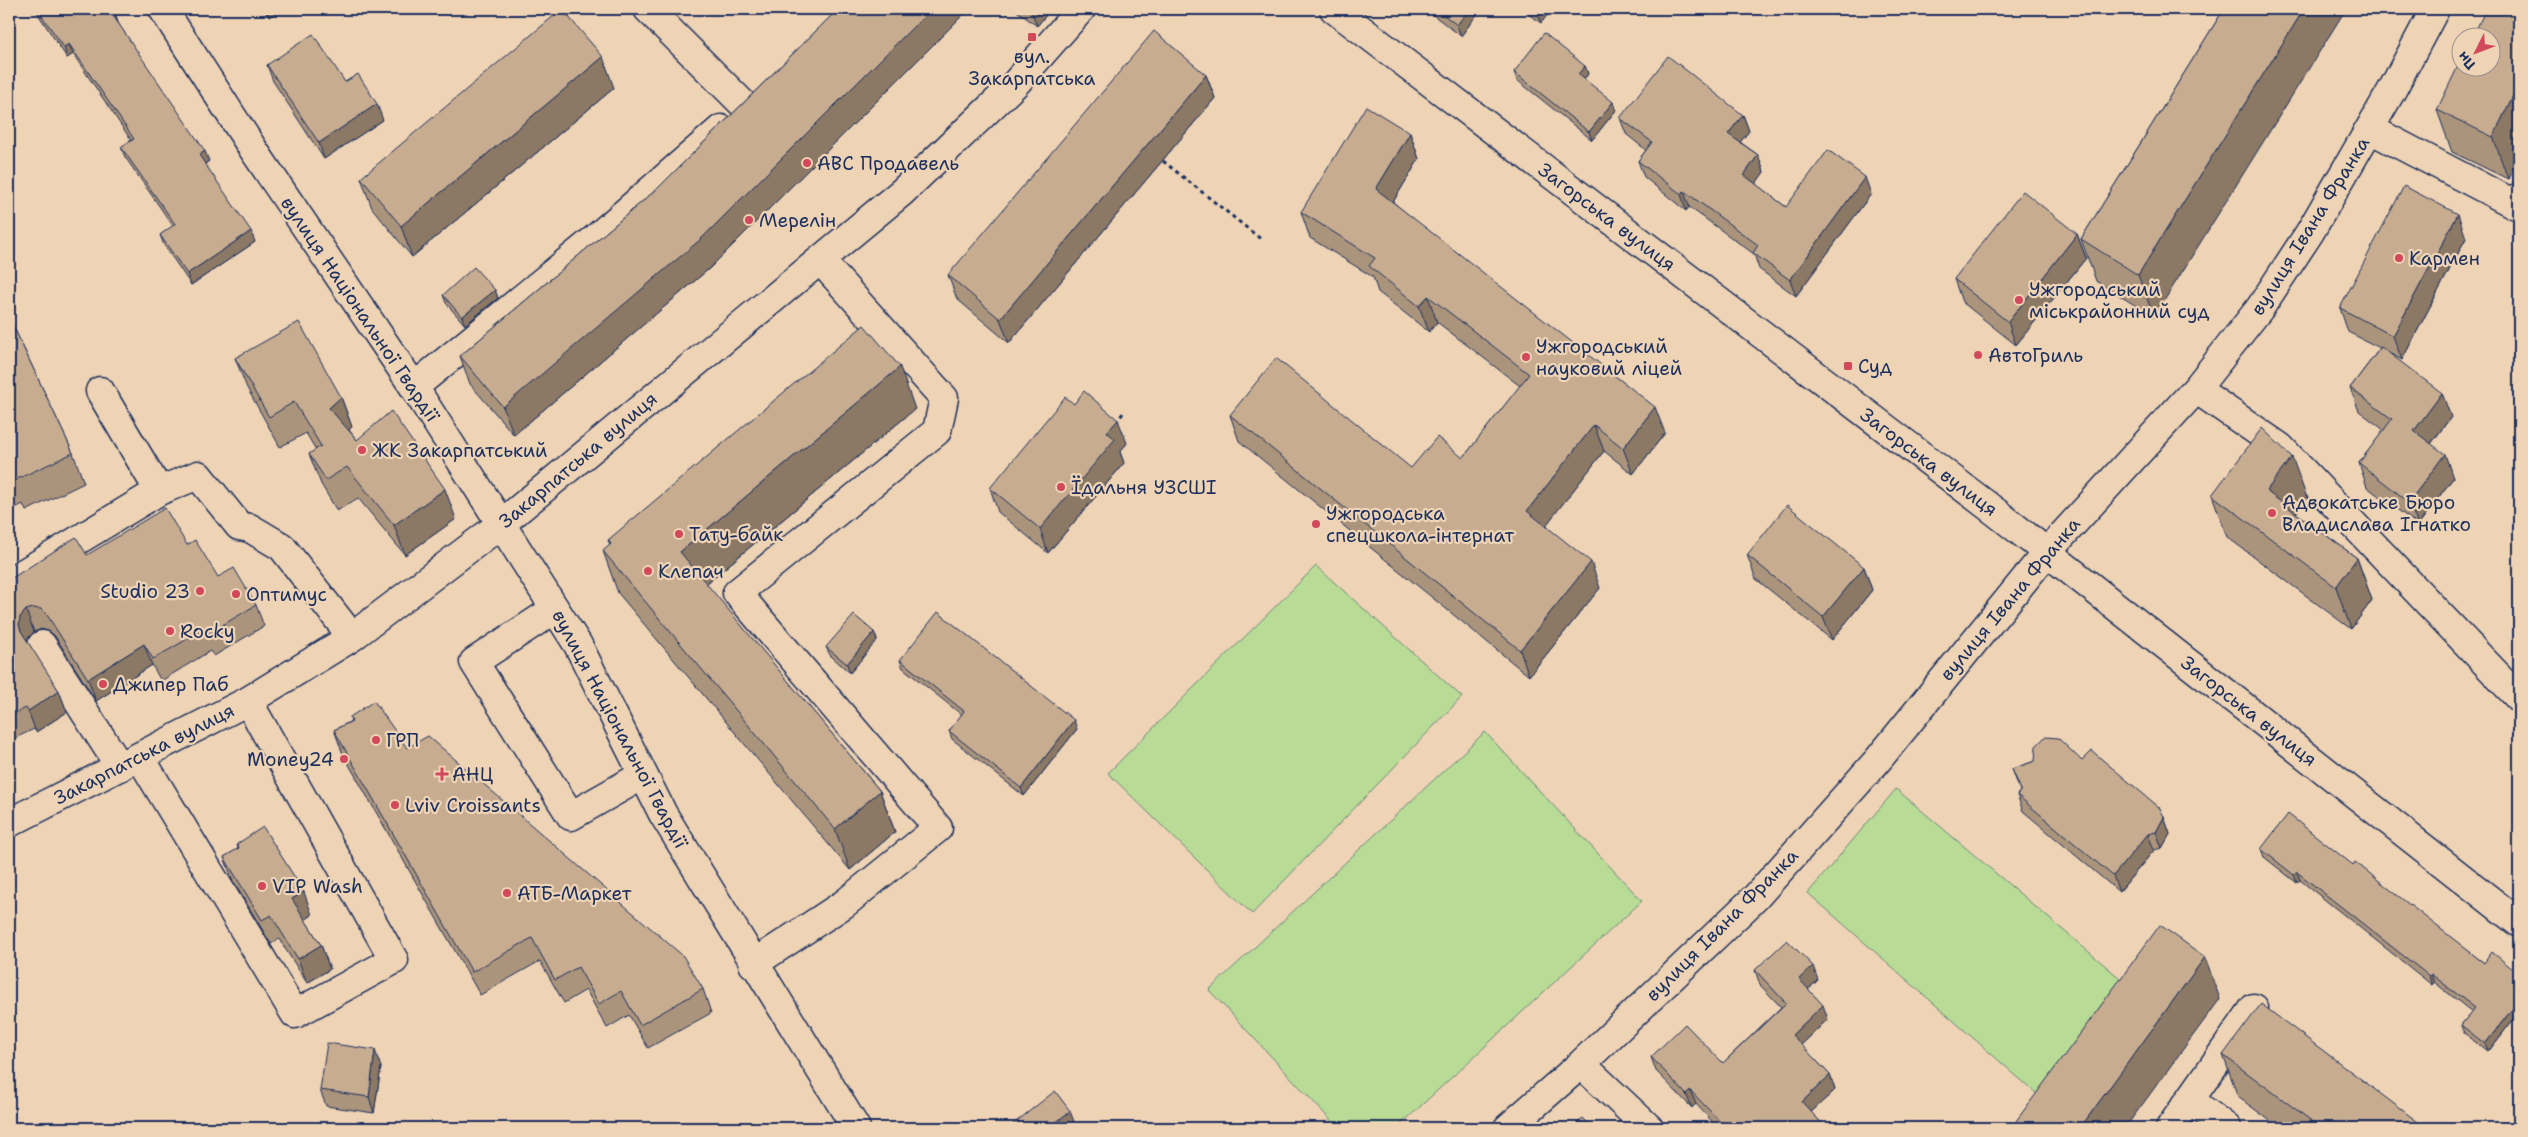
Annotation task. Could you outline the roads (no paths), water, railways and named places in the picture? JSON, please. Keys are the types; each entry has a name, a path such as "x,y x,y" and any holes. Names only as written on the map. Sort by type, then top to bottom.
{"street":[{"name":"вулиця Національної Гвардії","path":"164,9 255,152 414,387 578,645 663,814 753,964 856,1128"},
{"path":"648,9 746,107"},
{"name":"Закарпатська вулиця","path":"9,823 248,701 352,637 501,524 902,192 1015,84 1081,9"},
{"name":"Загорська вулиця","path":"1334,9 2047,552 2519,923"},
{"name":"вулиця Івана Франка","path":"1508,1128 1580,1064 1756,897 1877,761 2047,552 2196,389 2260,308 2310,232 2370,129 2435,9"},
{"path":"414,387 596,238 768,87"},
{"path":"2370,129 2516,204 2519,197"},
{"path":"753,964 844,904 938,828 738,593 937,431 944,398 820,260"},
{"path":"2196,389 2280,447 2518,693"},
{"path":"100,391 158,491"},
{"path":"9,582 158,491 198,476 239,526 250,528 282,547 352,637"},
{"path":"555,609 474,662 570,816 643,775"},
{"path":"42,645 130,762 295,1014 394,960 248,701"},
{"path":"2170,1128 2254,1008"},
{"path":"1580,1064 1649,1128"},
{"path":"2190,1100 2227,1128"}],"place":[{"name":"вул. Закарпатська","path":"1032,37"},
{"name":"ABC Продавель","path":"807,163"},
{"name":"Мерелін","path":"749,220"},
{"name":"Кармен","path":"2399,258"},
{"name":"Ужгородський міськрайонний суд","path":"2019,300"},
{"name":"АвтоГриль","path":"1978,355"},
{"name":"Ужгородський науковий ліцей","path":"1526,357"},
{"name":"Суд","path":"1848,366"},
{"name":"ЖК Закарпатський","path":"362,450"},
{"name":"Їдальня УЗСШІ","path":"1061,487"},
{"name":"Адвокатське Бюро Владислава Ігнатко","path":"2272,513"},
{"name":"Ужгородська спецшкола-інтернат","path":"1316,524"},
{"name":"Тату-байк","path":"679,534"},
{"name":"Клепач","path":"648,571"},
{"name":"Studio 23","path":"200,591"},
{"name":"Оптимус","path":"236,594"},
{"name":"Rocky","path":"170,631"},
{"name":"Джипер Паб","path":"103,684"},
{"name":"ГРП","path":"376,740"},
{"name":"Money24","path":"344,759"},
{"name":"АНЦ","path":"442,774"},
{"name":"Lviv Croissants","path":"395,805"},
{"name":"VIP Wash","path":"262,886"},
{"name":"АТБ-Маркет","path":"507,893"}]}
